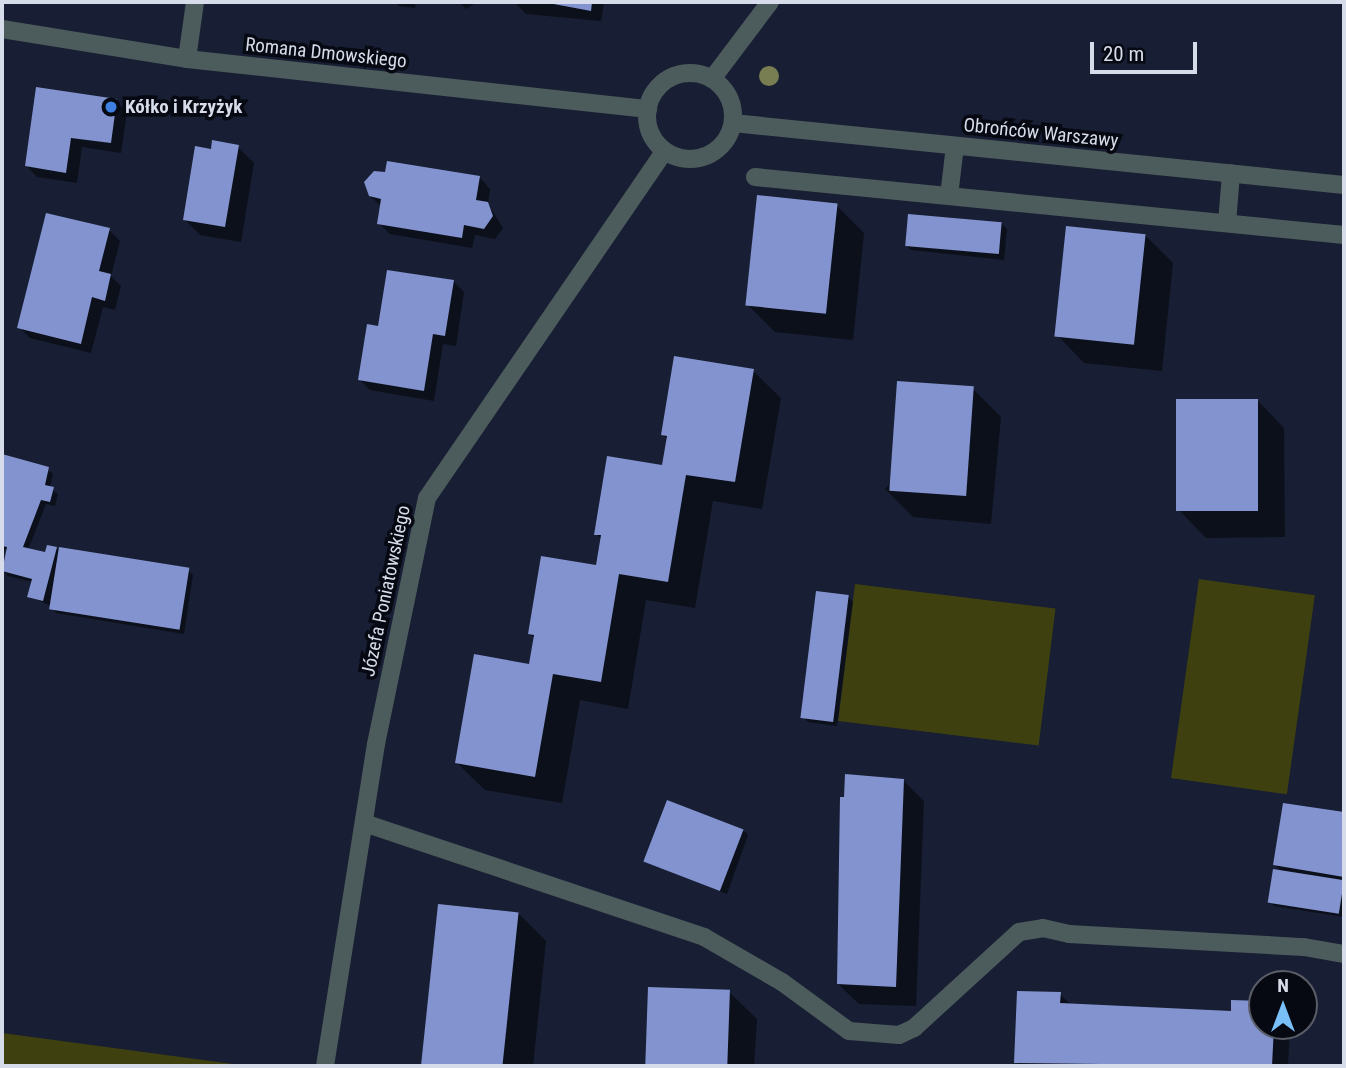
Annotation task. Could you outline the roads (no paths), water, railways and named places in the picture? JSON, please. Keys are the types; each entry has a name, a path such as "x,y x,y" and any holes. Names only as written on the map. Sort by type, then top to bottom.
{"street":[{"path":"187,59 195,2"},
{"path":"712,79 771,2"},
{"name":"Romana Dmowskiego","path":"2,29 187,59 648,109"},
{"path":"699,74 712,79 730,100 733,123 726,140 704,156 677,157 665,151 650,133 648,109 660,86 671,77 699,74"},
{"name":"Obrońców Warszawy","path":"733,123 1344,185"},
{"path":"949,196 955,146"},
{"name":"Józefa Poniatowskiego","path":"325,1066 363,823 427,498 665,151"},
{"path":"1227,223 1231,173"},
{"path":"755,177 1344,234"},
{"path":"363,823 704,937 782,982 849,1031 899,1035 914,1028 1019,932 1042,928 1069,934 1304,947 1344,954"}],"place":[{"name":"Kółko i Krzyżyk","path":"111,107"}]}
